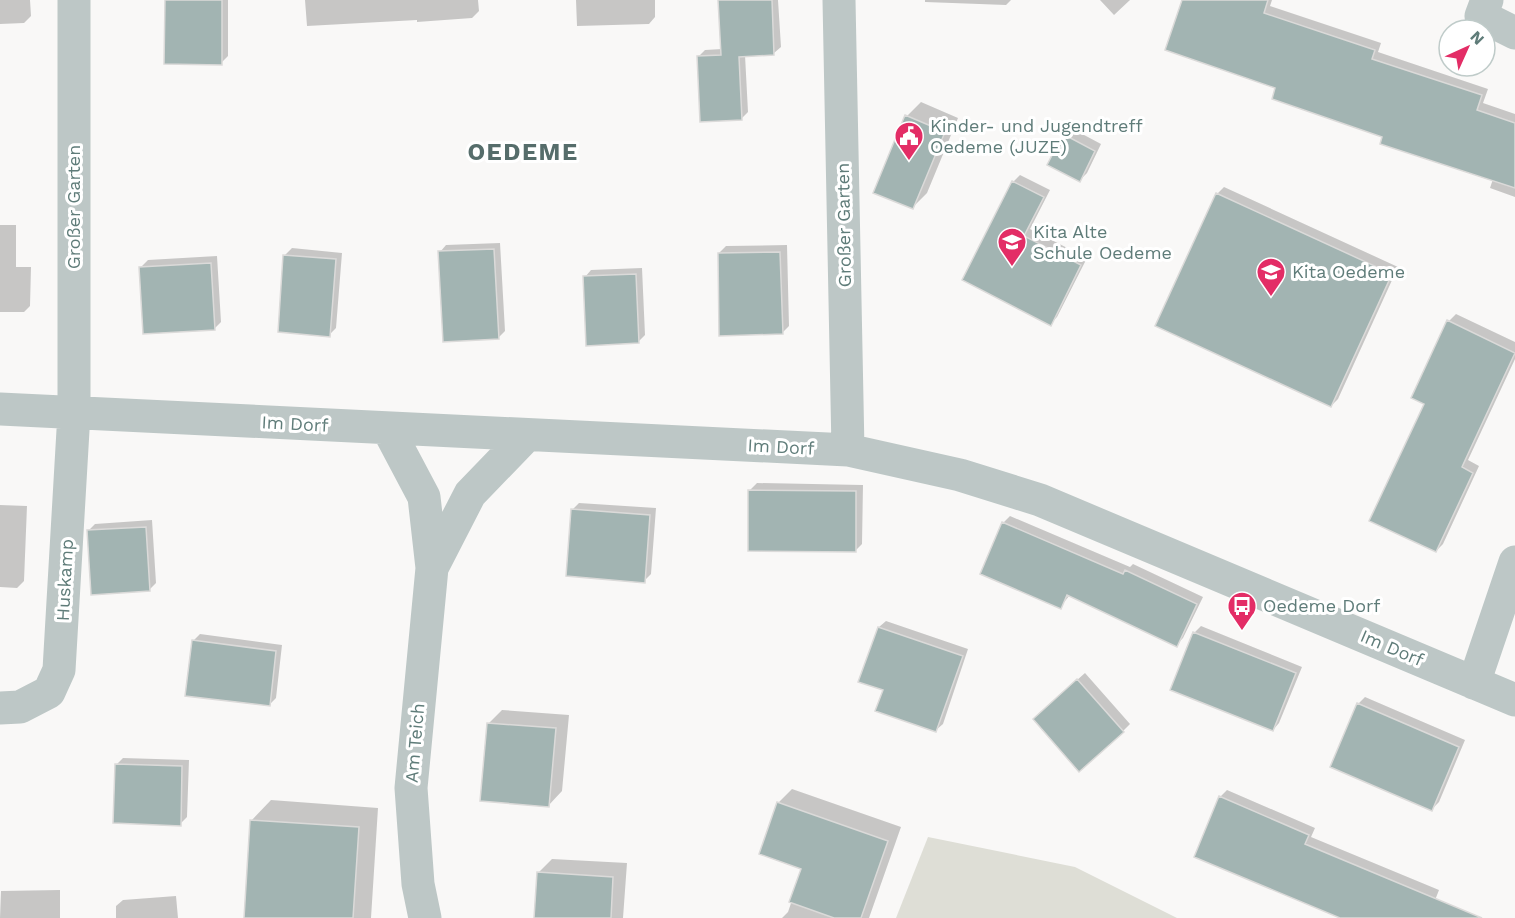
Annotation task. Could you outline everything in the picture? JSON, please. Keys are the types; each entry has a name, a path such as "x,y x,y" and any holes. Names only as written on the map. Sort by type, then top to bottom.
{"street":[{"name":"Großer Garten","path":"74,0 74,413"},
{"name":"Großer Garten","path":"839,0 848,450"},
{"path":"1487,0 1481,16 1515,33"},
{"name":"Im Dorf","path":"0,409 848,450 960,475 1040,500 1515,700"},
{"name":"Huskamp","path":"0,708 20,707 49,693 59,670 74,413"},
{"name":"Am Teich","path":"388,429 424,497 432,568 411,788 418,884 425,918"},
{"name":"Am Teich","path":"432,568 470,494 526,436"},
{"path":"1474,683 1515,562"}],"shaded area":[{"path":"928,837 1075,867 1177,918 896,918"}],"building":[{"path":"165,0 222,0 222,65 164,64"},
{"path":"718,0 772,0 774,55 739,57 742,120 700,122 697,56 721,55"},
{"path":"1182,0 1268,0 1264,13 1375,50 1372,59 1482,95 1477,110 1515,123 1515,188 1380,144 1382,137 1272,99 1275,88 1165,50"},
{"name":"Kinder- und Jugendtreff Oedeme (JUZE)","path":"905,115 945,132 913,209 873,193"},
{"path":"1063,134 1095,151 1080,182 1047,165"},
{"path":"1012,181 1044,197 1024,236 1081,265 1051,326 962,280"},
{"path":"1216,193 1392,274 1331,407 1155,326"},
{"path":"494,249 499,339 443,342 438,251"},
{"path":"780,252 783,334 719,336 718,253"},
{"path":"283,255 336,259 330,337 278,332"},
{"path":"211,263 215,330 143,334 139,267"},
{"path":"636,274 639,343 586,346 583,276"},
{"path":"1447,320 1515,353 1462,467 1473,473 1436,552 1369,521 1424,404 1411,398"},
{"path":"748,490 856,491 856,552 748,551"},
{"path":"571,509 650,515 645,583 566,576"},
{"path":"1002,522 1123,574 1125,570 1197,604 1177,647 1067,595 1061,609 980,574"},
{"path":"146,527 150,591 91,595 87,530"},
{"path":"878,627 963,656 936,732 875,711 883,690 858,682"},
{"path":"1193,632 1296,673 1273,731 1170,690"},
{"path":"192,640 276,651 270,706 185,696"},
{"path":"1077,679 1124,732 1079,772 1033,719"},
{"path":"1357,703 1459,747 1432,811 1330,767"},
{"path":"487,723 556,728 549,807 480,801"},
{"path":"115,764 182,766 181,826 113,823"},
{"path":"1219,796 1309,835 1305,844 1482,918 1340,918 1194,857"},
{"path":"777,802 888,841 861,918 834,918 789,902 801,869 759,854"},
{"path":"250,820 359,827 353,918 244,918"},
{"path":"537,872 613,877 611,918 534,918"}],"place":[{"name":"Kinder- und Jugendtreff Oedeme (JUZE)","path":"909,162"},
{"name":"Kita Alte Schule Oedeme","path":"1012,268"},
{"name":"Kita Oedeme","path":"1271,298"},
{"name":"Oedeme Dorf","path":"1242,632"}],"district":[{"name":"OEDEME","path":"523,152"}]}
